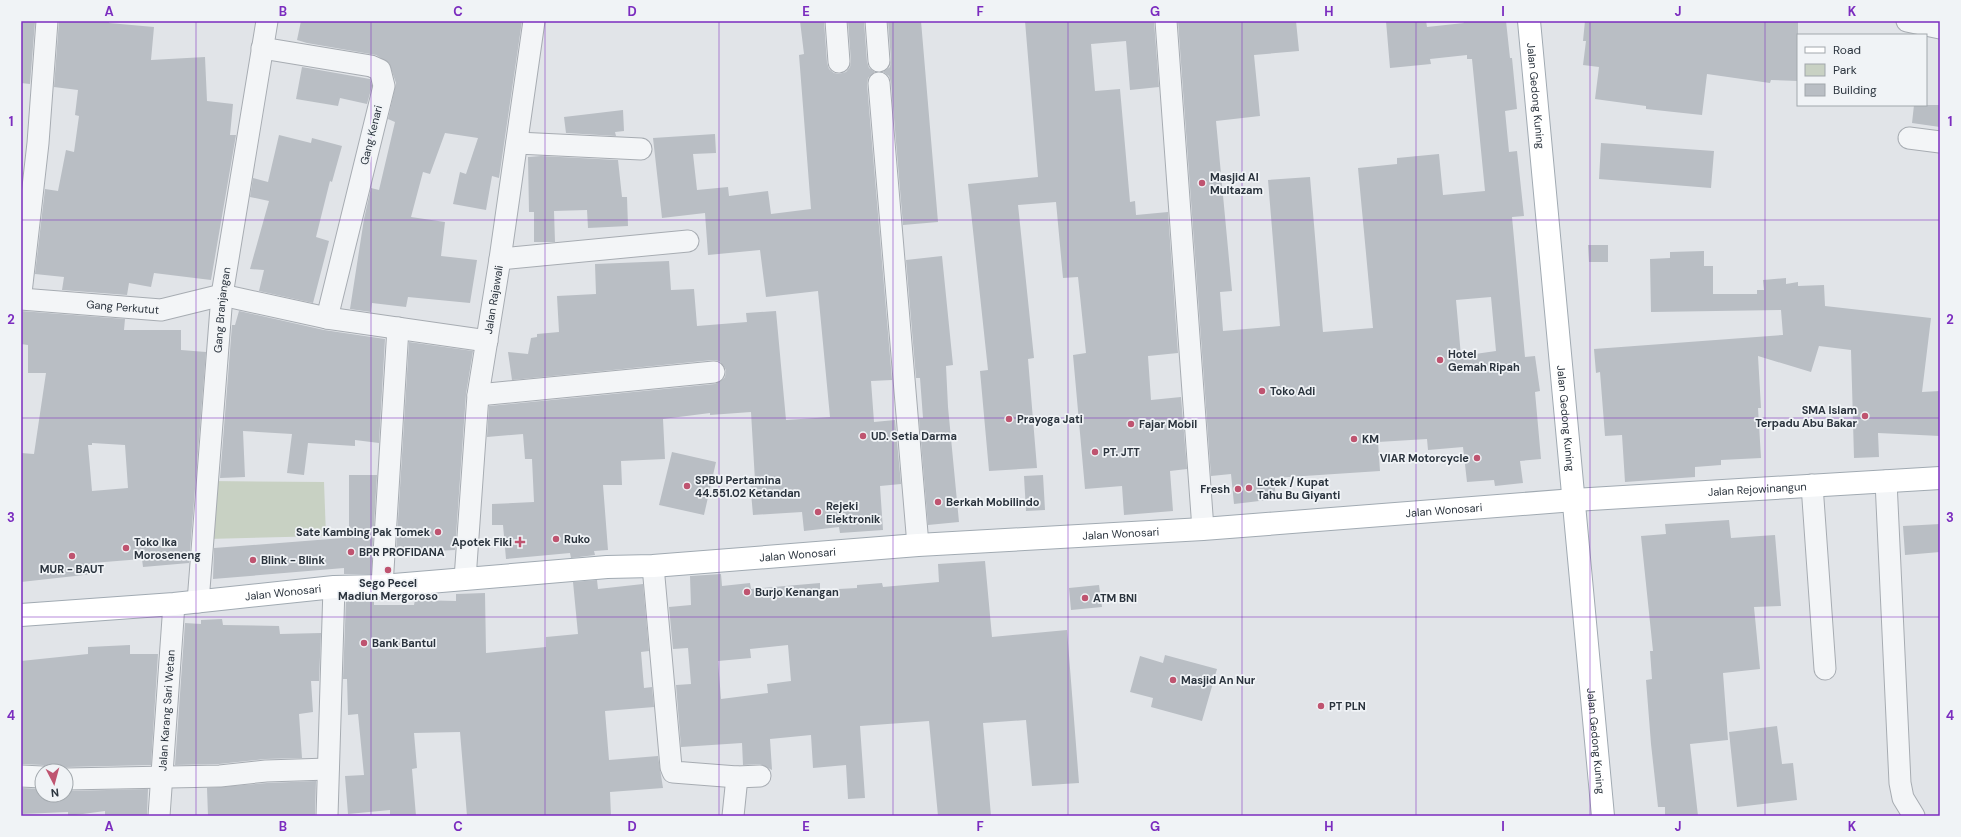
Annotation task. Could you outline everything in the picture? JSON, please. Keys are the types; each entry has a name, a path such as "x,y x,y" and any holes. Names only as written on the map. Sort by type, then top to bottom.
{"main road":[{"name":"Jalan Gedong Kuning","path":"1529,21 1603,816"},
{"name":"Jalan Rejowinangun","path":"1574,500 1940,478"},
{"name":"Jalan Wonosari","path":"21,615 198,602 334,587 382,586 607,567 653,566 918,545 1203,529 1574,500"}],"street":[{"path":"21,294 29,143 47,21"},
{"name":"Gang Branjangan","path":"198,602 222,295 267,21"},
{"name":"Jalan Rajawali","path":"465,579 478,395 500,259 534,21"},
{"path":"836,21 839,62"},
{"path":"876,21 879,61"},
{"path":"1166,21 1203,529"},
{"path":"1907,21 1940,28"},
{"name":"Gang Kenari","path":"262,48 371,66 380,70 383,75 384,86 327,318"},
{"path":"879,83 918,545"},
{"path":"1909,138 1940,142"},
{"path":"516,143 640,149"},
{"path":"500,259 688,241"},
{"path":"222,295 327,318 486,341"},
{"name":"Gang Perkutut","path":"21,299 161,310 173,309 222,295"},
{"path":"382,586 398,328"},
{"path":"478,395 714,372"},
{"path":"1886,481 1900,783 1903,798 1914,816"},
{"path":"1812,485 1825,669"},
{"path":"653,566 671,767 673,772 737,777 760,776"},
{"path":"327,816 334,587"},
{"name":"Jalan Karang Sari Wetan","path":"159,816 174,604"},
{"path":"74,779 220,776 266,771 328,769"},
{"path":"21,776 34,777"},
{"path":"733,816 737,777"}],"green space":[{"path":"209,481 324,482 326,536 207,539"}],"building":[{"path":"59,21 109,21 109,23 154,27 151,60 205,57 207,101 233,104 230,135 236,135 211,280 154,273 151,287 129,283 127,295 62,290 64,277 35,274 45,189 58,191 66,150 74,152 79,116 75,115 78,90 54,87"},
{"path":"301,21 522,21 499,178 492,176 486,210 453,204 460,172 466,174 478,138 445,133 430,174 423,172 411,217 445,222 441,256 477,260 470,303 408,297 406,307 372,303 371,312 350,309 364,219 371,188 379,190 395,122 388,119 396,83 389,63 376,55 297,40"},
{"path":"800,21 824,21 827,63 829,69 834,73 839,74 846,72 850,67 851,62 848,21 864,21 867,62 869,68 875,72 868,78 867,84 892,380 871,381 874,422 895,420 901,484 880,486 883,530 840,533 839,527 804,531 802,512 753,515 750,481 755,481 751,412 710,415 710,413 663,419 665,459 621,461 622,485 603,485 608,550 594,551 595,555 571,558 570,553 506,559 503,525 492,525 492,504 534,502 532,459 525,459 523,434 487,437 489,406 715,384 725,377 726,370 723,365 719,361 713,360 512,380 508,352 528,354 531,338 537,337 537,334 559,332 557,296 596,294 595,264 669,261 671,290 694,289 697,326 747,322 746,313 776,311 786,420 830,417 818,291 766,297 760,250 708,255 705,213 662,218 653,138 715,134 716,153 693,154 697,190 728,187 729,196 768,191 771,214 811,209 799,55 804,54"},
{"path":"888,21 921,21 938,222 903,225 891,82 889,76 883,72 890,67 891,60"},
{"path":"1025,21 1154,21 1159,87 1130,90 1126,41 1091,44 1095,91 1120,89 1130,202 1135,201 1136,215 1168,212 1178,353 1148,356 1151,400 1181,397 1187,469 1170,471 1173,511 1124,515 1122,486 1085,489 1073,355 1086,353 1078,277 1063,278 1056,202 1018,205 1034,358 1028,359 1037,468 989,471 980,371 988,370 968,184 1038,177"},
{"path":"1178,21 1296,21 1299,51 1254,55 1260,116 1216,121 1232,291 1220,292 1223,331 1280,326 1268,180 1310,177 1323,332 1373,328 1358,168 1397,164 1397,158 1439,154 1443,195 1485,191 1472,59 1467,59 1467,55 1430,59 1431,64 1390,68 1386,21 1426,21 1427,27 1464,23 1463,21 1506,21 1510,58 1512,58 1517,109 1505,111 1509,152 1517,151 1524,216 1512,217 1525,357 1535,356 1540,391 1535,392 1541,459 1520,461 1523,483 1495,486 1494,480 1467,482 1463,447 1428,450 1427,439 1378,442 1380,471 1274,478 1276,499 1234,504 1231,474 1211,476","holes":["1491,297 1496,351 1461,356 1456,300"]},
{"path":"1585,21 1798,21 1797,81 1771,80 1770,83 1707,74 1702,115 1646,109 1646,106 1595,99 1599,67 1583,65 1586,41 1583,41"},
{"path":"21,22 35,22 30,84 21,83"},
{"path":"302,67 370,79 372,86 367,104 340,98 338,106 296,99"},
{"path":"1940,105 1940,127 1912,123 1914,106"},
{"path":"623,110 624,131 615,132 616,136 566,133 564,117"},
{"path":"279,135 311,143 312,138 342,146 332,182 330,181 316,237 329,241 313,303 259,291 264,270 250,269 269,201 250,197 253,178 268,182"},
{"path":"1601,143 1714,151 1711,188 1599,179"},
{"path":"541,156 618,160 622,197 627,197 628,226 588,228 587,210 554,211 555,242 534,242 534,212 529,212 528,157"},
{"path":"1588,245 1608,245 1608,262 1589,262"},
{"path":"1704,251 1704,266 1713,266 1713,294 1757,294 1757,290 1764,290 1763,280 1786,278 1786,284 1798,282 1798,286 1824,285 1825,306 1931,318 1922,392 1940,391 1940,436 1878,433 1879,457 1854,458 1851,350 1819,346 1811,372 1758,356 1761,408 1758,408 1761,458 1721,460 1721,465 1695,467 1695,477 1625,482 1622,435 1605,436 1600,372 1596,373 1594,349 1783,335 1781,310 1651,312 1650,259 1670,258 1670,252"},
{"path":"942,256 953,365 946,366 948,407 959,522 928,525 919,418 923,418 920,378 916,378 906,260"},
{"path":"21,311 125,319 124,330 181,330 181,350 206,352 189,563 143,567 142,559 92,563 93,574 21,582 21,453 34,454 46,373 28,373 28,345 21,344","holes":["92,443 125,445 128,488 92,491 88,445 92,445"]},
{"path":"239,311 324,330 385,339 379,443 355,440 355,446 308,443 304,475 287,473 292,434 243,431 245,477 220,478 232,325 235,325"},
{"path":"409,342 473,351 466,394 455,550 396,553"},
{"name":"SPBU Pertamina 44.551.02 Ketandan","path":"672,452 716,462 704,515 659,505"},
{"path":"349,475 377,475 371,574 344,574 344,568 213,579 214,548 343,538 343,530 349,530"},
{"path":"1043,475 1045,510 1026,511 1024,476"},
{"path":"1729,520 1731,538 1775,535 1781,606 1754,607 1760,669 1723,673 1728,740 1690,744 1698,816 1665,816 1665,807 1658,807 1651,744 1646,680 1652,679 1650,651 1653,651 1641,536 1666,534 1665,524"},
{"path":"1940,524 1940,552 1905,555 1903,526"},
{"path":"985,561 992,637 1067,630 1079,783 1032,786 1026,720 983,723 991,816 938,816 929,721 860,726 865,798 848,799 846,765 813,768 811,735 770,739 772,770 760,764 743,765 742,743 681,747 676,685 691,684 688,648 673,649 669,607 691,605 690,576 721,574 722,586 750,583 751,589 820,583 820,590 857,588 857,585 882,583 883,587 939,582 938,564","holes":["788,645 791,681 767,684 768,693 721,699 718,661 751,658 750,649"]},
{"path":"597,580 598,589 643,584 649,651 641,652 644,688 652,687 654,707 605,711 609,760 658,756 663,788 610,792 611,816 467,816 460,732 414,733 417,768 412,769 416,816 390,816 390,810 348,814 345,776 364,775 358,714 348,715 347,679 343,679 346,599 374,599 374,605 414,605 415,600 456,601 456,594 485,593 486,653 546,647 546,637 578,634 573,582"},
{"name":"ATM BNI","path":"1099,585 1102,607 1071,610 1069,588"},
{"path":"222,619 223,625 279,626 280,634 321,633 319,681 311,681 313,712 299,714 302,758 265,759 219,764 175,765 185,623 201,624 201,620"},
{"path":"130,645 130,654 158,654 151,765 74,767 74,763 21,764 21,661 88,654 88,647"},
{"name":"Masjid An Nur","path":"1165,655 1217,669 1202,721 1151,707 1153,698 1130,692 1140,656 1163,663"},
{"path":"1777,726 1782,764 1793,763 1797,800 1737,807 1729,732"},
{"path":"316,781 315,816 208,816 207,788"},
{"path":"21,788 34,789 34,803 74,803 74,791 148,789 147,816 105,816 105,811 68,816 68,812 21,814"}],"place":[{"name":"Masjid Al Multazam","path":"1202,183"},
{"name":"Hotel Gemah Ripah","path":"1440,360"},
{"name":"Toko Adi","path":"1262,391"},
{"name":"SMA Islam Terpadu Abu Bakar","path":"1865,416"},
{"name":"Prayoga Jati","path":"1009,419"},
{"name":"Fajar Mobil","path":"1131,424"},
{"name":"UD. Setia Darma","path":"863,436"},
{"name":"KM","path":"1354,439"},
{"name":"PT. JTT","path":"1095,452"},
{"name":"VIAR Motorcycle","path":"1477,458"},
{"name":"SPBU Pertamina 44.551.02 Ketandan","path":"687,486"},
{"name":"Lotek / Kupat Tahu Bu Giyanti","path":"1249,488"},
{"name":"Fresh","path":"1238,489"},
{"name":"Berkah Mobilindo","path":"938,502"},
{"name":"Rejeki Elektronik","path":"818,512"},
{"name":"Sate Kambing Pak Tomek","path":"438,532"},
{"name":"Ruko","path":"556,539"},
{"name":"Apotek Fiki","path":"520,542"},
{"name":"Toko Ika Moroseneng","path":"126,548"},
{"name":"BPR PROFIDANA","path":"351,552"},
{"name":"MUR - BAUT","path":"72,556"},
{"name":"Blink - Blink","path":"253,560"},
{"name":"Sego Pecel Madiun Mergoroso","path":"388,570"},
{"name":"Burjo Kenangan","path":"747,592"},
{"name":"ATM BNI","path":"1085,598"},
{"name":"Bank Bantul","path":"364,643"},
{"name":"Masjid An Nur","path":"1173,680"},
{"name":"PT PLN","path":"1321,706"}]}
